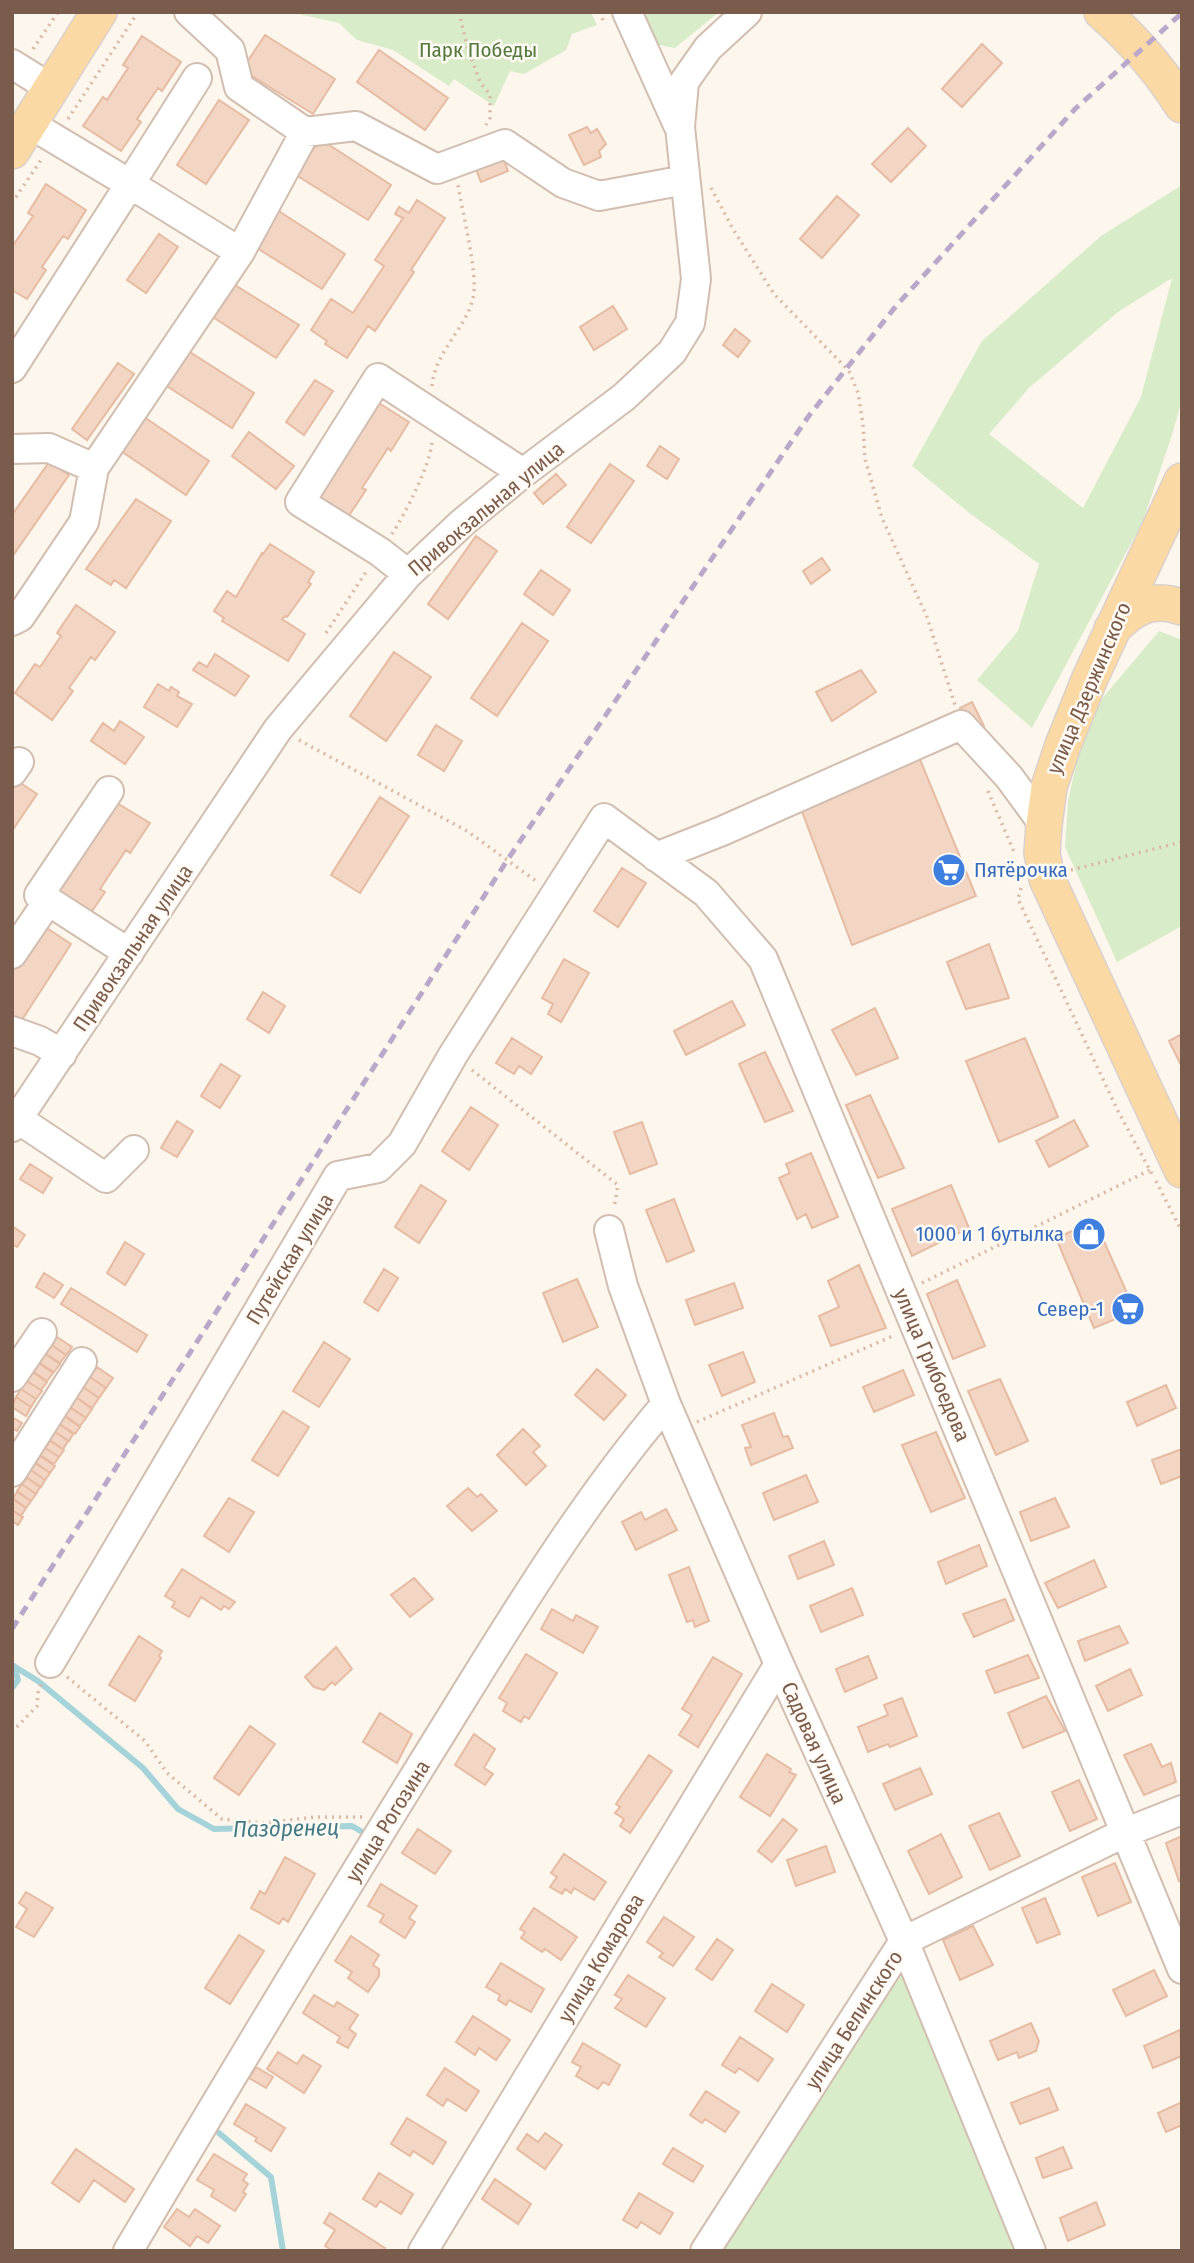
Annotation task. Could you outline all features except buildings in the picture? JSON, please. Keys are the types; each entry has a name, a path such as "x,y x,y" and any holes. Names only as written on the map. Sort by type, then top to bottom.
{"main road":[{"path":"33,138 52,89 99,12"},
{"path":"1102,12 1164,78 1182,104"},
{"name":"улица Дзержинского","path":"1166,1170 1046,879 1042,853 1049,787 1063,745 1112,629 1182,481"},
{"path":"1141,567 1182,601"},
{"path":"1112,629 1130,611 1150,603 1182,607"}],"street":[{"path":"189,12 230,50 239,87 305,132 356,126 437,169 505,144 563,183 599,196 697,182"},
{"path":"627,12 680,127"},
{"name":"Привокзальная улица","path":"15,1123 278,729 408,573 462,523 523,473 624,397 671,352 690,323 695,279 697,182 680,127 684,82 708,48 747,12"},
{"path":"16,66 52,89"},
{"path":"12,368 197,78"},
{"path":"12,621 20,617 84,522 93,468 240,252 305,132"},
{"path":"33,138 130,184 240,252"},
{"path":"408,573 380,552 300,502 378,378 523,473"},
{"path":"12,449 49,448 93,468"},
{"path":"656,857 722,831 961,725 1009,777 1044,825"},
{"path":"109,791 38,895 129,953"},
{"name":"улица Грибоедова","path":"604,818 706,893 763,959 1182,1969"},
{"name":"Путейская улица","path":"50,1663 338,1176 378,1168 402,1144 453,1055 604,818"},
{"path":"12,954 48,901"},
{"path":"12,1031 40,1041 62,1054"},
{"path":"15,1123 106,1178 134,1150"},
{"name":"Садовая улица","path":"609,1230 623,1286 666,1404 904,1941 1031,2251"},
{"path":"12,1377 42,1333"},
{"path":"12,1472 82,1362"},
{"name":"улица Рогозина","path":"128,2251 236,2068 536,1580 641,1434 666,1404"},
{"name":"улица Комарова","path":"423,2251 779,1664"},
{"name":"улица Белинского","path":"705,2251 904,1941 1124,1833 1182,1810"}],"path":[{"path":"16,66 58,12"},
{"path":"12,203 33,138 138,12"},
{"path":"321,639 396,528 431,452 432,384 435,367 473,299 475,280 458,183 468,157 490,118 490,95 480,82 468,50 459,12"},
{"path":"697,182 733,229 774,293 849,371 858,393 865,459 882,518 927,618 947,674 961,725"},
{"path":"278,729 467,831 554,895"},
{"path":"987,788 1014,852"},
{"path":"1068,871 1182,842"},
{"path":"1024,877 1018,899 1118,1111 1166,1170 1182,1232"},
{"path":"453,1055 618,1185 609,1230"},
{"path":"901,1293 1166,1170"},
{"path":"679,1430 916,1325"},
{"path":"50,1663 145,1741 167,1773 222,1819 263,1823 316,1817 360,1818 378,1815 389,1819"},
{"path":"12,1732 37,1706 38,1693"}],"green space":[{"name":"Парк Победы","path":"591,12 597,25 572,34 566,50 524,74 510,71 494,106 454,79 449,86 393,50 357,40 339,23 294,13"},
{"path":"636,12 719,12 675,48 654,44"},
{"path":"1182,185 1182,399 1143,521 1032,728 977,680 1018,631 1039,564 968,512 912,466 982,341 1101,236","holes":["1172,278 1141,397 1083,508 989,434 1029,388 1118,312"]},
{"path":"1159,631 1182,640 1182,926 1117,962 1065,847 1068,801 1080,747 1100,701"},
{"path":"903,1956 1018,2251 716,2251"}],"waterway":[{"name":"Паздренец","path":"12,1665 38,1681 143,1768 178,1809 214,1829 352,1826 371,1837"},
{"path":"12,1688 18,1680 14,1666"},
{"name":"Паздренец","path":"219,2133 271,2177 283,2251"}],"railway":[{"path":"12,1629 508,859 808,417 896,306 1075,109 1182,13"}],"place":[{"name":"Пятёрочка","path":"949,870"},
{"name":"1000 и 1 бутылка","path":"1089,1234"},
{"name":"Север-1","path":"1128,1309"}]}
